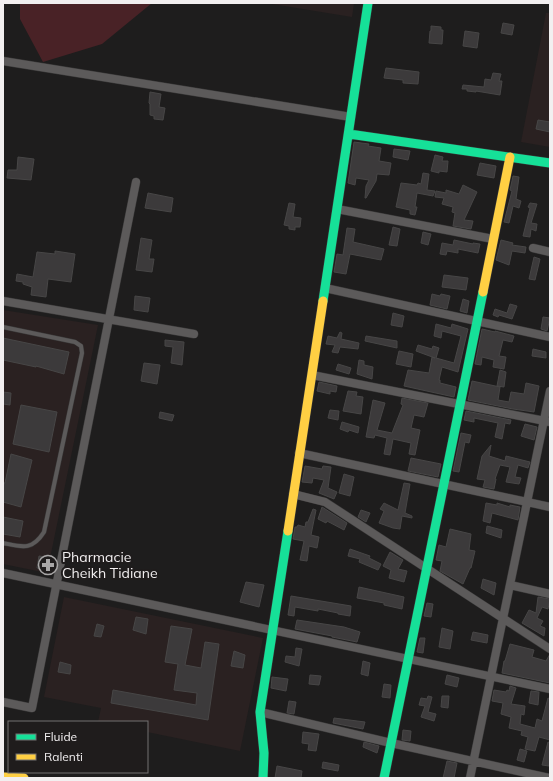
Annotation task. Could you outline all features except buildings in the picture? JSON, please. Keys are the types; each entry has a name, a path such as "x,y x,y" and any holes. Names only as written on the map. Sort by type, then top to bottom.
{"street":[{"path":"263,778 264,753 260,712 368,3"},
{"path":"3,61 351,117"},
{"path":"349,134 550,163"},
{"path":"384,778 510,157"},
{"path":"3,702 32,708 136,182"},
{"path":"337,209 494,239"},
{"path":"533,248 550,252"},
{"path":"325,288 550,337"},
{"path":"3,301 194,334"},
{"path":"312,375 547,421"},
{"path":"470,778 527,502 547,421 550,391"},
{"path":"300,453 550,507"},
{"path":"293,494 326,502 550,649"},
{"path":"3,573 491,676 550,690"},
{"path":"510,585 550,594"},
{"path":"260,712 550,778"},
{"path":"3,777 24,778"}],"lane":[{"path":"3,327 75,342 81,346 82,353 44,532 39,540 26,547 3,543"}],"shaded area":[{"path":"20,3 152,3 102,44 43,62 20,19"},
{"path":"266,3 354,3 352,17"},
{"path":"546,13 550,13 550,147 521,142"},
{"path":"3,310 98,325 47,573 3,564"},
{"path":"64,597 263,638 240,751 148,732 148,721 98,721 101,708 44,697"}],"traffic: fast":[{"path":"323,301 368,3"},
{"path":"349,134 550,163"},
{"path":"384,778 483,292"},
{"path":"263,778 264,753 260,712 288,531"}],"traffic: slow":[{"path":"483,292 510,157"},
{"path":"288,531 323,301"},
{"path":"3,777 24,778"}],"place":[{"name":"Pharmacie Cheikh Tidiane","path":"48,565"}]}
